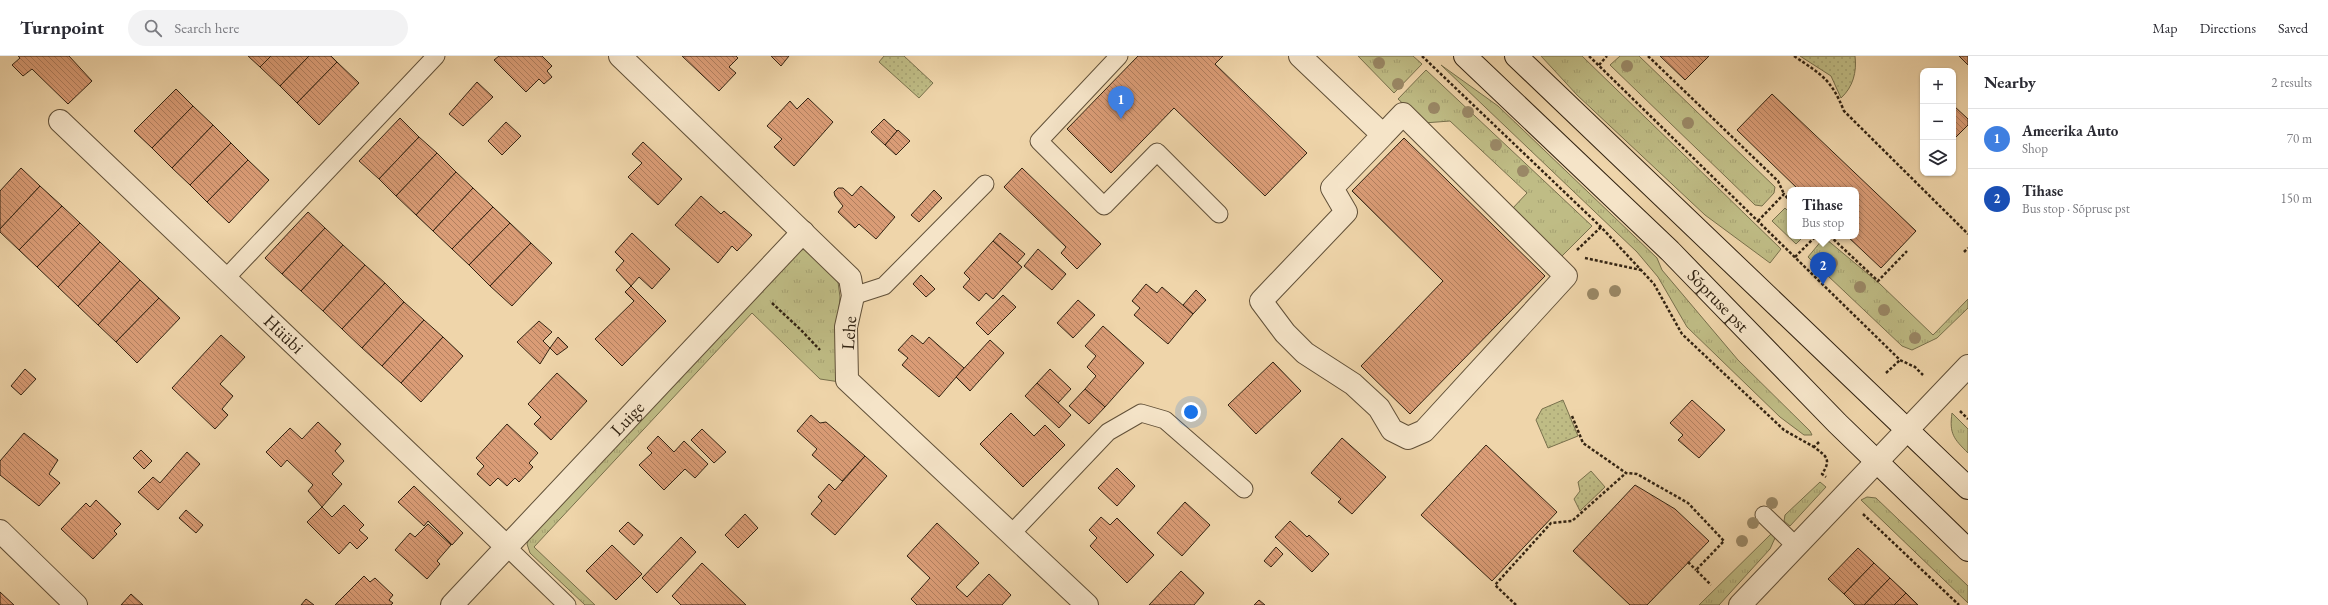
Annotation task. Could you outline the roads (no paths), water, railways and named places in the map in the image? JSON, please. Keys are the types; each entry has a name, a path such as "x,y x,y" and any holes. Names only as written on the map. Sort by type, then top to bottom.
{"street":[{"name":"Lehe","path":"620,56 850,278 853,296 846,327 847,380 1011,534"},
{"path":"1300,56 1383,135"},
{"name":"Sõpruse pst","path":"1465,56 1670,252 1877,462 1968,550"},
{"name":"Sõpruse pst","path":"1516,56 1968,488"},
{"path":"1403,114 1566,276 1424,431 1408,438 1392,430 1379,408 1353,384 1305,353 1285,333 1261,301 1346,212 1332,188 1383,135 1403,114"},
{"name":"Hüübi","path":"60,121 507,548"},
{"name":"Luige","path":"452,605 802,232"},
{"path":"1740,605 1968,366"},
{"path":"0,531 76,605"},
{"path":"1011,534 1086,605"}],"lane":[{"path":"225,279 436,56"},
{"path":"1119,56 1039,141 1104,206 1157,152 1219,214"},
{"path":"853,296 884,286 985,184"},
{"path":"1011,534 1108,432 1141,413 1165,420 1244,489"},
{"path":"1764,515 1796,546"},
{"path":"507,548 567,605"}],"place":[{"name":"Ameerika Auto","path":"1121,119"},
{"name":"Tihase","path":"1823,285"}]}
